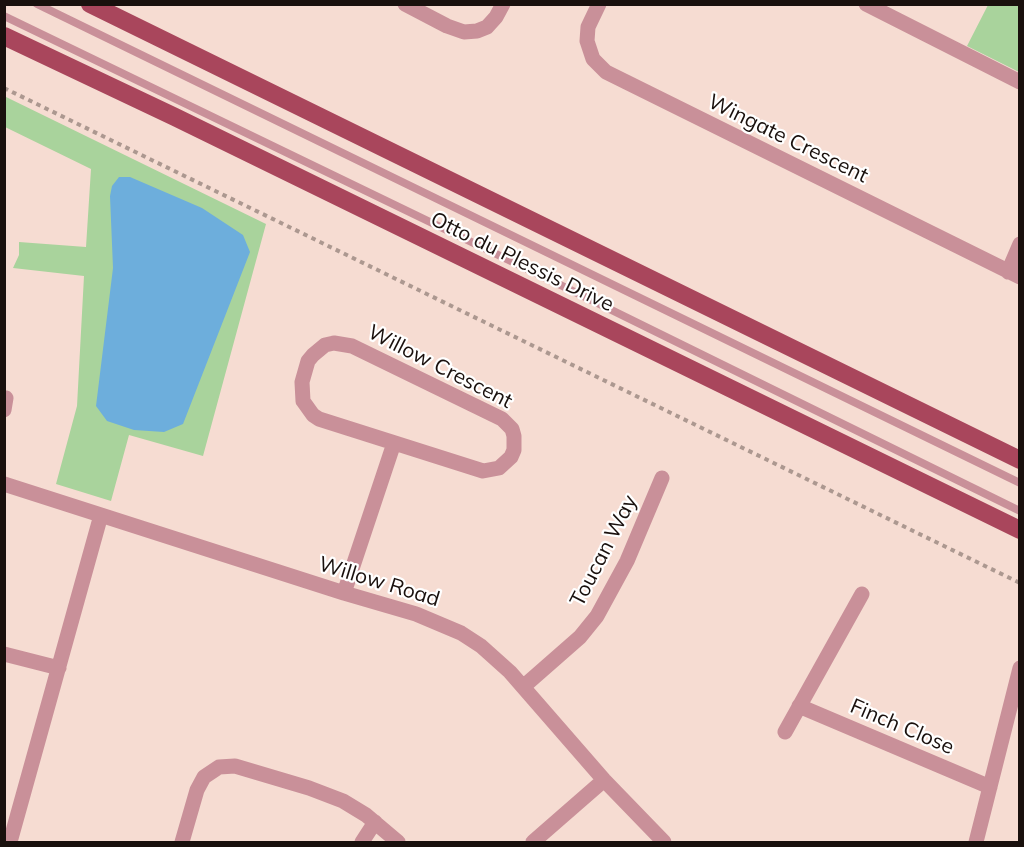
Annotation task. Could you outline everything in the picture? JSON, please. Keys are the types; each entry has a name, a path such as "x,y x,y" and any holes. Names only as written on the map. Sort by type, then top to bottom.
{"main road":[{"name":"Otto du Plessis Drive","path":"90,4 1020,460"},
{"name":"Otto du Plessis Drive","path":"4,36 1020,530"}],"street":[{"path":"405,4 447,26 464,32 487,27 504,4"},
{"name":"Wingate Crescent","path":"599,4 588,27 587,41 593,59 606,72 1014,274"},
{"path":"866,4 1020,82"},
{"path":"1014,274 1020,244"},
{"name":"Willow Crescent","path":"334,343 352,346 502,419 512,429 515,443 511,457 506,464 483,471 394,443 327,423 307,409 301,392 302,382 308,361 318,349 334,343"},
{"path":"344,594 394,443"},
{"name":"Toucan Way","path":"523,687 580,636 597,616 627,561 662,478"},
{"name":"Willow Road","path":"4,484 344,594 417,614 461,633 496,658 604,780 664,843"},
{"path":"10,832 59,668 101,515"},
{"path":"785,732 862,594"},
{"path":"4,654 59,668"},
{"path":"976,843 1020,668"},
{"name":"Finch Close","path":"799,706 990,787"},
{"path":"182,843 201,781 212,770 225,766 235,766 309,788 343,801 375,822 398,843"},
{"path":"533,843 604,780"},
{"path":"362,843 375,822"}],"lane":[{"path":"37,4 1020,483"},
{"path":"4,15 1020,511"}],"path":[{"path":"4,88 1020,583"}],"green space":[{"path":"988,5 1019,5 1019,72 967,46"},
{"path":"4,96 266,224 203,456 129,435 111,501 56,484 77,406 84,276 13,268 19,255 19,242 86,247 91,169 5,127"}],"water":[{"path":"119,177 130,177 202,208 243,235 250,252 183,424 164,432 134,430 107,421 96,406 113,268 110,196 112,186"}]}
